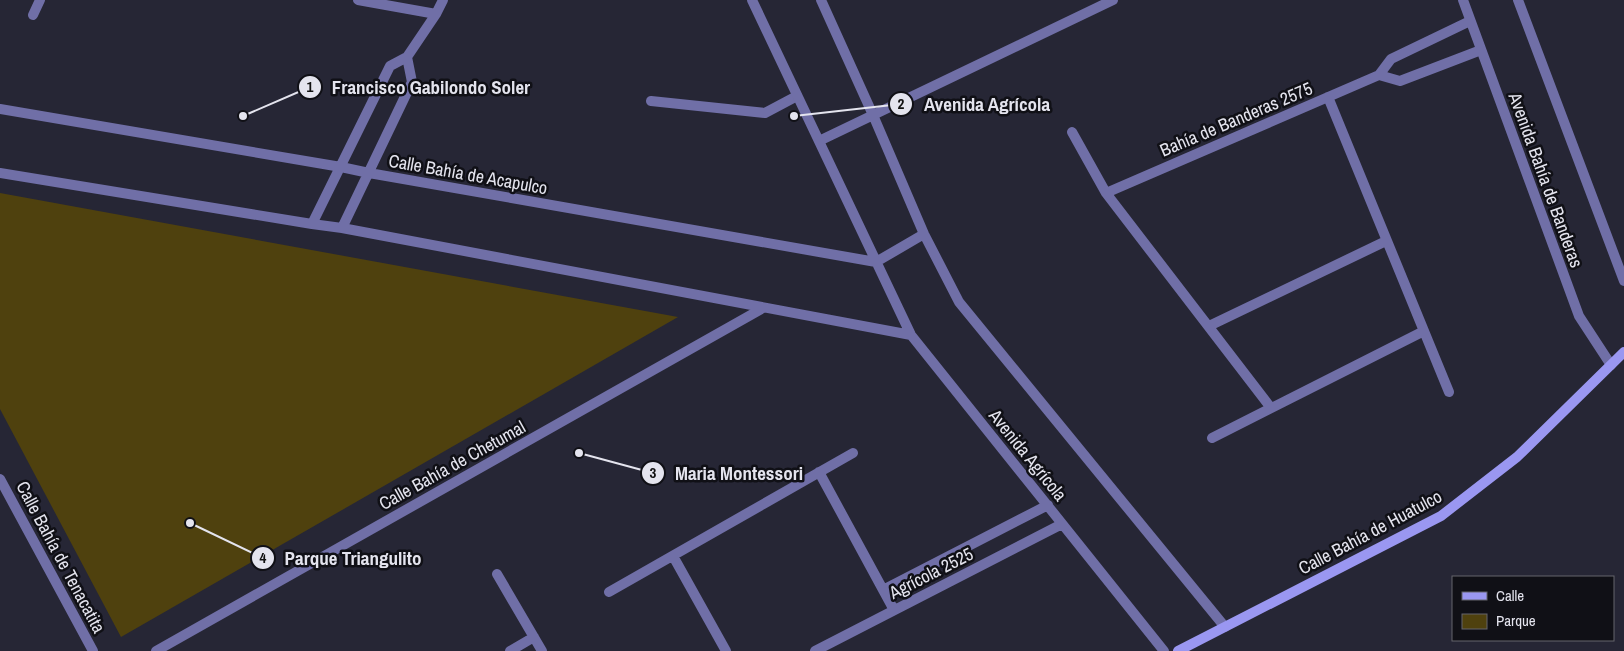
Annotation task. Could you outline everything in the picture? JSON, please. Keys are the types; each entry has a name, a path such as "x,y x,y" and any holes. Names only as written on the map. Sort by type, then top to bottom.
{"street":[{"path":"33,15 40,0"},
{"path":"358,0 436,14"},
{"path":"312,224 390,66 407,57 436,14 443,0"},
{"name":"Avenida Agrícola","path":"752,0 911,335 1164,651"},
{"path":"821,0 874,115 924,234 959,302 1225,627"},
{"path":"819,141 1113,0"},
{"name":"Avenida Bahía de Banderas","path":"1463,0 1579,316 1611,365"},
{"name":"Avenida Bahía de Banderas","path":"1518,0 1624,281"},
{"name":"Bahía de Banderas 2575","path":"1106,193 1379,74 1391,59 1470,20"},
{"path":"1379,74 1400,81 1481,50"},
{"path":"342,228 412,82 407,57"},
{"path":"651,101 765,113 797,96"},
{"path":"1328,97 1449,392"},
{"name":"Calle Bahía de Acapulco","path":"0,109 341,167 369,174 876,262"},
{"path":"1072,132 1106,193 1271,408"},
{"path":"0,172 342,228 911,335"},
{"path":"876,262 924,234"},
{"path":"1209,326 1386,240"},
{"name":"Calle Bahía de Chetumal","path":"156,651 763,308"},
{"path":"1212,438 1424,331"},
{"name":"Calle Bahía de Huatulco","path":"1178,651 1441,516 1517,457 1624,352"},
{"path":"609,592 853,453"},
{"path":"819,472 894,610"},
{"name":"Calle Bahía de Tenacatita","path":"0,479 93,651"},
{"path":"883,590 1048,505"},
{"name":"Agrícola 2525","path":"815,651 1062,524"},
{"path":"673,556 726,651"},
{"path":"497,574 542,651"},
{"path":"510,651 534,637"}],"green space":[{"path":"0,193 678,317 121,637 0,409"}],"place":[{"name":"Francisco Gabilondo Soler","path":"243,116"},
{"name":"Avenida Agrícola","path":"794,116"},
{"name":"Maria Montessori","path":"579,453"},
{"name":"Parque Triangulito","path":"190,523"}]}
